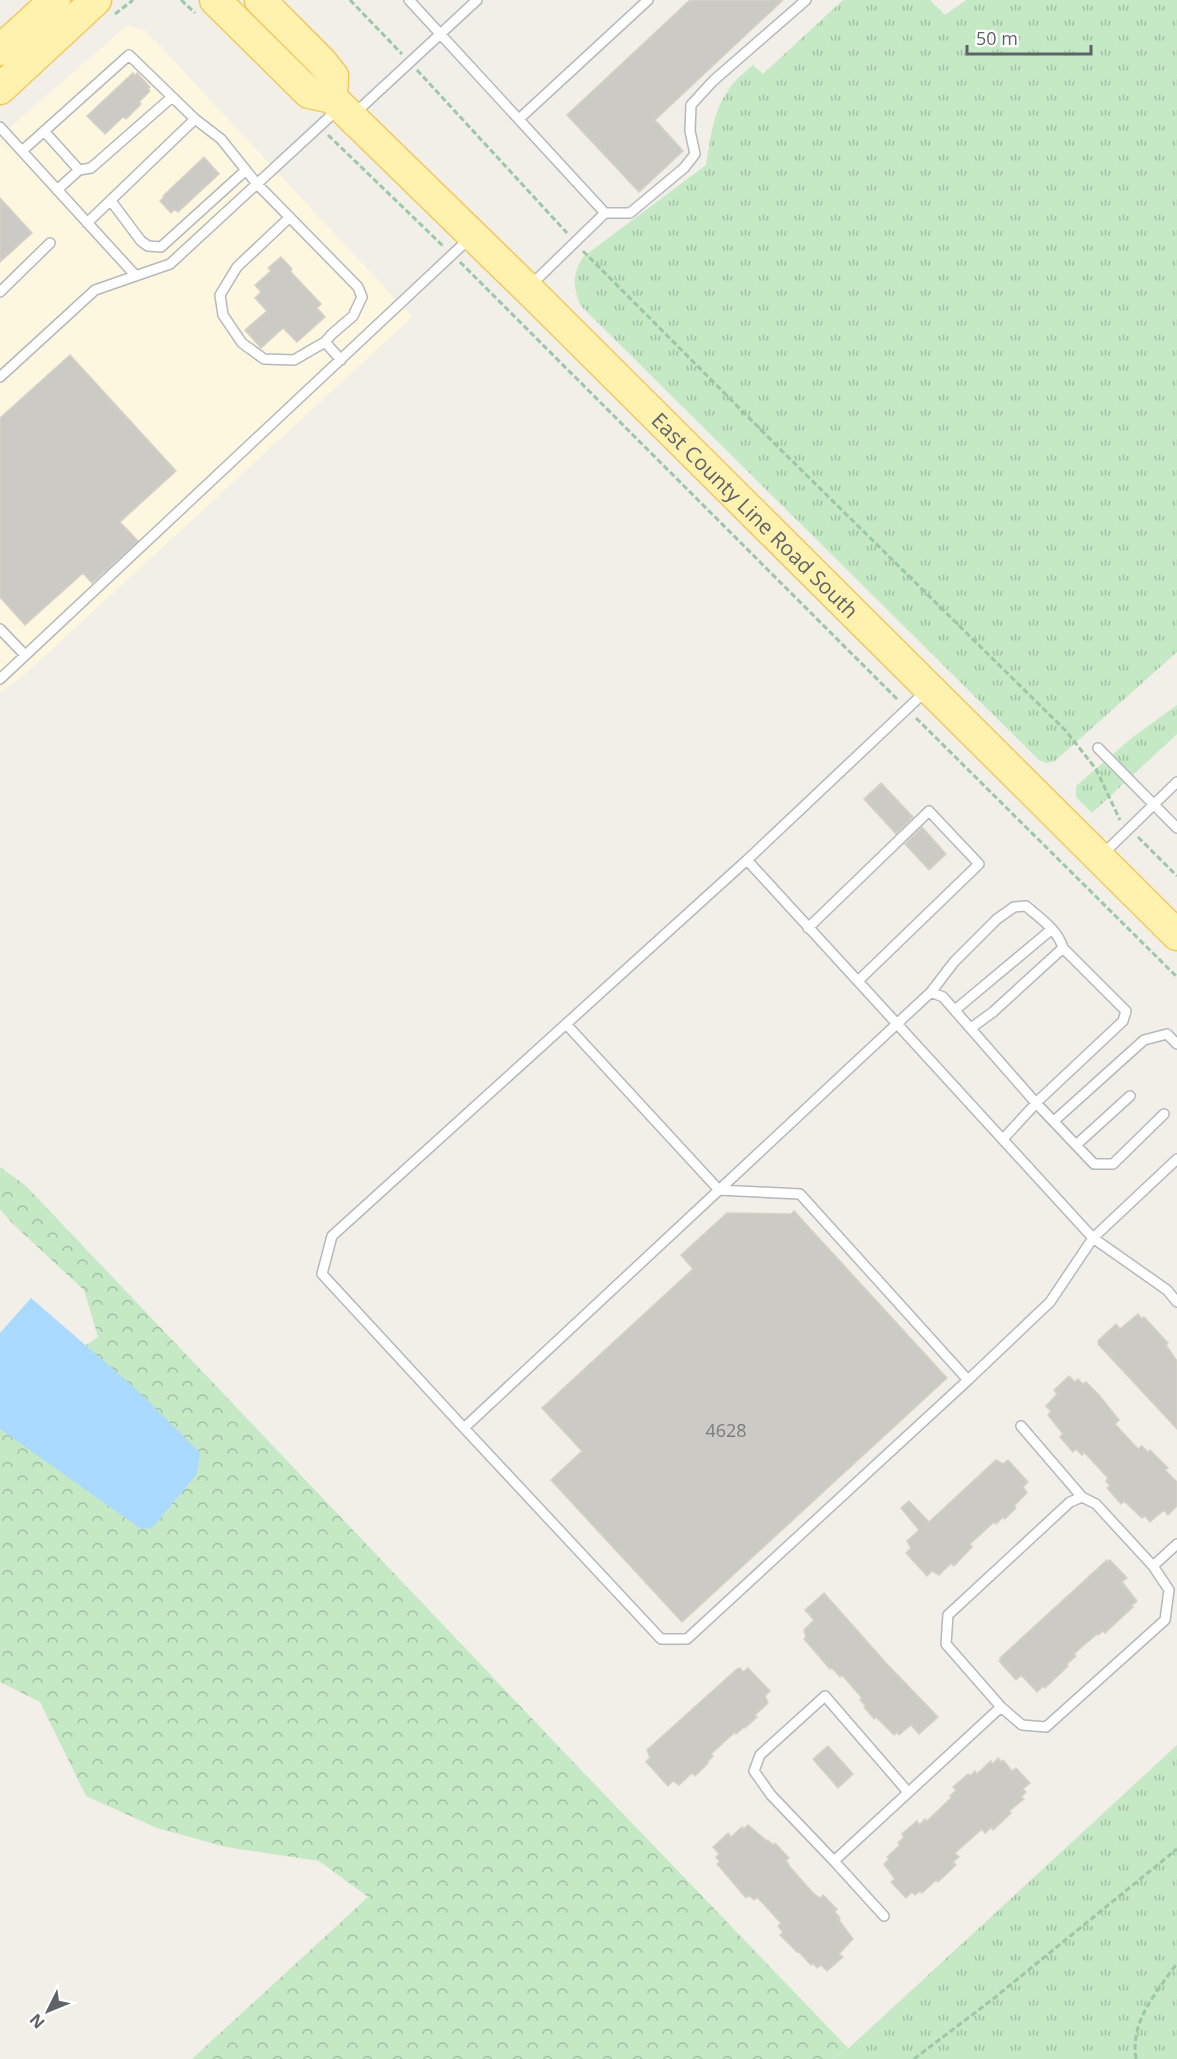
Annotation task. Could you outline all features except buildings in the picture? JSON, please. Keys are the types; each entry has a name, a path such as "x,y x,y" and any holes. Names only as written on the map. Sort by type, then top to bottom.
{"main road":[{"path":"0,50 55,0"},
{"path":"0,89 96,0"},
{"path":"260,0 333,76 342,107"},
{"name":"East County Line Road South","path":"206,8 309,93 342,107 463,245 527,288 1177,935"}],"lane":[{"path":"409,0 605,213"},
{"path":"0,377 95,290 170,264 342,107 410,62 477,0"},
{"path":"519,119 648,0"},
{"path":"527,288 605,213 630,213 684,168 695,154 690,130 691,105 713,81 806,0"},
{"path":"22,151 129,55 195,119 221,139 257,184 290,217 358,286 363,297 353,316 325,342 294,360 264,359 242,343 223,315 220,295 237,267 290,217"},
{"path":"57,190 79,170 91,168 172,97"},
{"path":"87,223 195,119"},
{"path":"0,127 136,276"},
{"path":"44,131 79,170"},
{"path":"111,201 141,241 148,246 161,247 246,170"},
{"path":"0,292 50,243"},
{"path":"0,679 463,245"},
{"path":"325,342 341,360"},
{"path":"0,629 25,655"},
{"path":"929,689 747,860 332,1236 322,1274 661,1639 687,1639 1050,1302 1093,1238 1177,1160"},
{"path":"1098,748 1177,828"},
{"path":"1099,857 1177,782"},
{"path":"808,927 929,811 980,864 858,981"},
{"path":"747,860 1093,1238 1167,1290 1177,1302"},
{"path":"464,1428 931,992 954,962 997,920 1014,907 1026,906 1052,928 1060,938 1063,948 1126,1011 1124,1021 1036,1103 1003,1139"},
{"path":"955,1010 1052,928"},
{"path":"971,1028 993,1012 1063,948"},
{"path":"931,992 943,997 1036,1103 1094,1164 1113,1164 1164,1114"},
{"path":"566,1024 719,1190 801,1194 968,1380"},
{"path":"1054,1121 1144,1040 1167,1034 1177,1044"},
{"path":"1076,1145 1130,1096"},
{"path":"1022,1426 1082,1497 1096,1504 1153,1566 1169,1590 1165,1620 1046,1727 1022,1725 1001,1707 946,1644 948,1614 1071,1502 1082,1497"},
{"path":"1153,1566 1177,1544"},
{"path":"884,1916 771,1795 754,1771 760,1755 825,1696 908,1792"},
{"path":"834,1861 1001,1707"}],"path":[{"path":"181,0 206,8"},
{"path":"350,0 575,242 782,451 1066,731 1096,769 1118,818 1177,876"},
{"path":"319,127 463,245 907,709 1177,977"},
{"path":"914,2059 993,1999 1177,1849"},
{"path":"1136,2059 1134,2048 1140,2017 1177,1963"}],"shaded area":[{"path":"128,25 146,31 412,317 24,675 0,692 0,136"}],"green space":[{"path":"843,0 930,0 945,15 966,0 1177,0 1177,652 1055,761 1047,763 1039,760 580,305 578,298 575,275 583,257 706,165 717,113 734,82 753,65 763,74"},
{"path":"1177,705 1177,734 1092,813 1076,797 1076,786 1133,737"},
{"path":"0,1167 25,1185 848,2048 832,2059 192,2059 368,1897 319,1861 226,1847 157,1828 86,1796 40,1702 0,1682 0,1411 41,1375 98,1337 84,1290 0,1209"},
{"path":"1177,1745 1177,2059 832,2059 849,2048"}],"water":[{"path":"31,1298 136,1389 200,1453 197,1474 152,1528 141,1529 0,1429 0,1333"}]}
